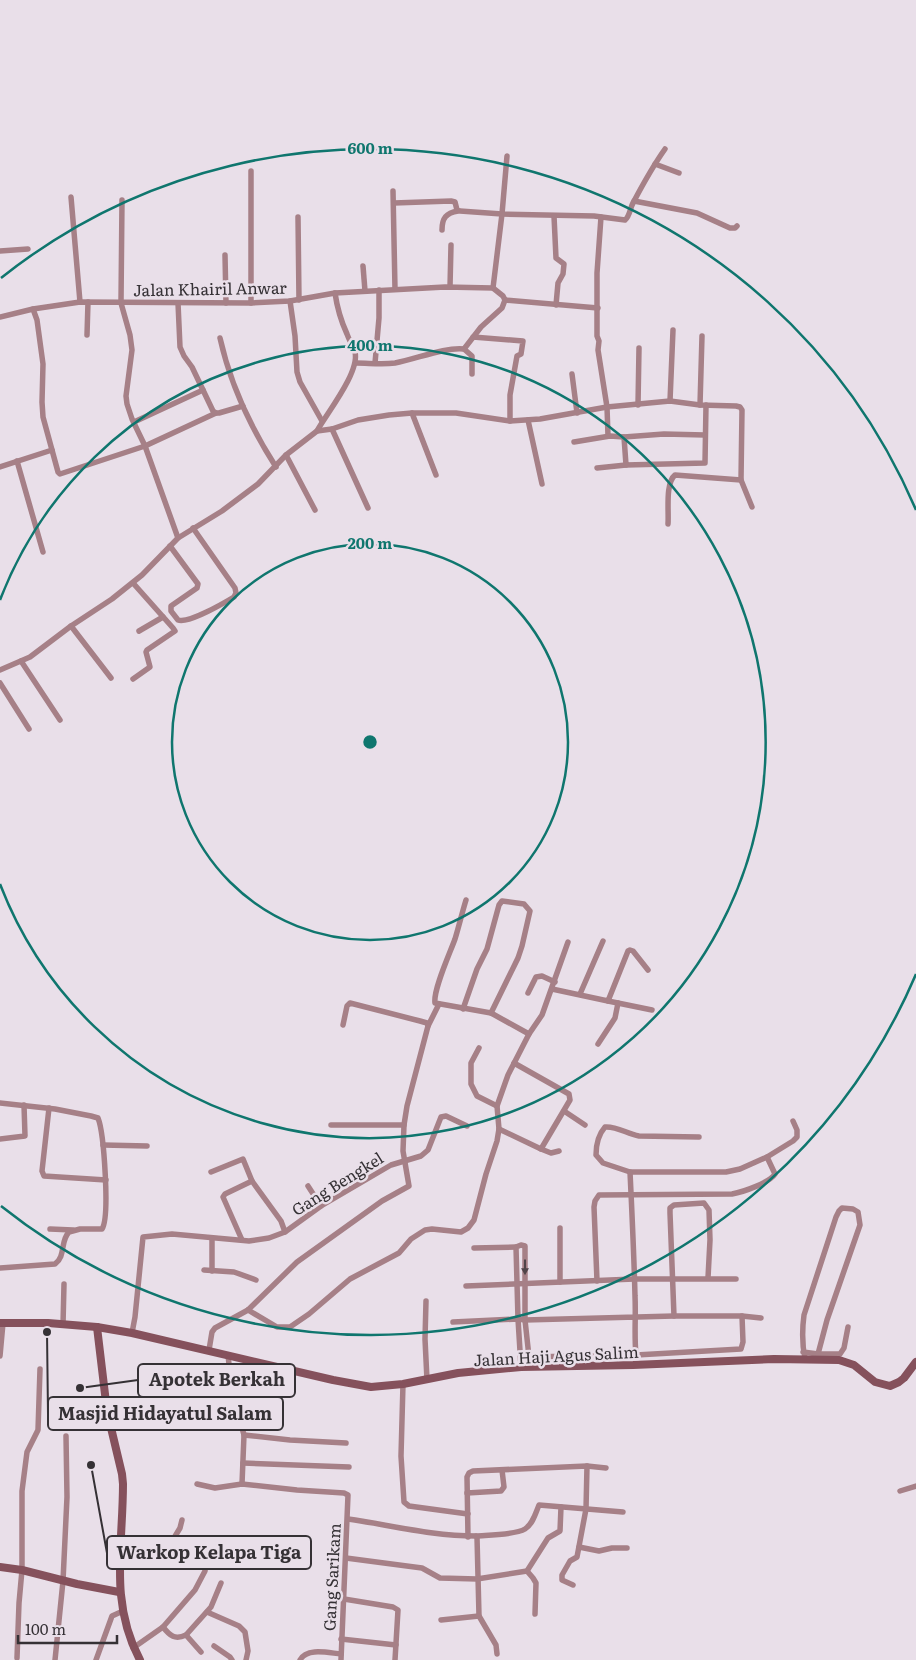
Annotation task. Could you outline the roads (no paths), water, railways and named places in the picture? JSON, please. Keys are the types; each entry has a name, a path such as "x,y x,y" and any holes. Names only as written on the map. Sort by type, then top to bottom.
{"street":[{"path":"442,230 443,218 448,214 458,211 628,219 634,200 665,149"},
{"path":"507,156 502,214 492,288 505,300 598,308"},
{"path":"655,164 679,173"},
{"path":"251,171 251,303"},
{"path":"393,191 395,289"},
{"path":"71,197 80,302"},
{"path":"122,200 121,303 132,350 126,396 127,404 145,446 178,538"},
{"path":"634,200 697,214 730,228 737,226"},
{"path":"394,203 452,201 455,202 458,211"},
{"path":"554,216 556,258 564,264 558,283 556,304"},
{"path":"298,217 299,300"},
{"path":"601,217 598,250 598,350 607,408 608,436"},
{"path":"450,287 451,246"},
{"path":"0,251 28,249"},
{"path":"225,255 226,303"},
{"path":"363,266 364,291"},
{"name":"Jalan Khairil Anwar","path":"0,317 33,309 80,302 251,303 290,301 335,293 378,290 450,287 492,288"},
{"path":"375,364 379,318 378,290"},
{"path":"0,670 36,652 133,583 178,538 222,511 258,484 286,455 317,431 338,400 356,363 355,352 342,324 335,293"},
{"path":"464,349 481,327 499,311 505,300"},
{"path":"290,301 295,336 297,372 300,382 322,421"},
{"path":"87,335 88,302"},
{"path":"178,303 180,347 204,390 213,411 216,413"},
{"path":"33,309 43,364 43,417 60,474 145,446 216,413 243,406"},
{"path":"670,401 673,330"},
{"path":"597,468 626,465 705,463 702,336"},
{"path":"473,337 523,341 521,354 517,356 512,381 510,421"},
{"path":"220,338 243,406 257,436 276,467"},
{"path":"638,404 639,348"},
{"path":"356,363 396,363 447,349 464,349 472,356 472,374"},
{"path":"572,374 577,413"},
{"path":"134,422 204,390"},
{"path":"317,431 358,420 412,413 456,413 510,421 670,401 736,406 742,408 743,416 741,480 752,507"},
{"path":"412,413 436,475"},
{"path":"528,420 542,484"},
{"path":"332,428 368,508"},
{"path":"574,442 608,436 705,435"},
{"path":"624,437 626,465"},
{"path":"0,467 52,450"},
{"path":"286,455 315,510"},
{"path":"17,461 43,552"},
{"path":"668,524 669,487 675,475 741,480"},
{"path":"170,546 198,584 197,588 170,608 178,620 185,622 210,611 234,597 236,593 235,588 193,528"},
{"path":"133,583 175,629 174,633 147,650 150,667 133,679"},
{"path":"139,631 163,617"},
{"path":"71,626 111,678"},
{"path":"21,661 60,720"},
{"path":"0,683 29,729"},
{"path":"466,900 435,997 435,1003 491,1014 529,1034"},
{"path":"463,1009 477,969 487,949 499,905 502,901 506,900 524,904 530,910 522,946 491,1014"},
{"path":"580,994 603,941"},
{"path":"248,1310 277,1327 290,1327 309,1314 350,1279 399,1253 411,1239 425,1230 461,1232 468,1228 474,1220 497,1141 499,1129 497,1106 514,1063 529,1034 542,1015 568,942"},
{"path":"608,1001 628,951 633,951 648,970"},
{"path":"528,993 536,977 542,976 555,982"},
{"path":"552,989 652,1010"},
{"path":"343,1025 347,1006 350,1003 425,1022 428,1026"},
{"path":"598,1044 615,1018 618,1003"},
{"path":"209,1350 213,1330 219,1324 248,1310 297,1262 382,1201 409,1186 404,1160 404,1125 407,1106 428,1026 439,1004"},
{"path":"479,1048 471,1063 471,1084 477,1096 497,1106"},
{"path":"514,1063 569,1094 570,1100 541,1149"},
{"path":"0,1103 49,1108 98,1118 103,1145 106,1180 104,1228 50,1229"},
{"path":"0,1138 24,1136 24,1105"},
{"path":"49,1108 42,1171 44,1176 106,1180"},
{"path":"564,1111 585,1125"},
{"name":"Gang Bengkel","path":"132,1333 143,1237 172,1234 262,1240 285,1232 321,1206 391,1165 421,1156 428,1150 441,1117 446,1116 467,1126"},
{"path":"699,1136 639,1136 605,1127 601,1131 596,1146 596,1155 603,1163 630,1172 726,1172 740,1169 767,1157 793,1142 797,1137 797,1130 793,1121"},
{"path":"331,1125 404,1125"},
{"path":"499,1129 551,1153 559,1151"},
{"path":"103,1145 147,1146"},
{"path":"597,1281 594,1207 596,1198 599,1195 739,1193 774,1177 774,1168 767,1157"},
{"name":"Gang Bengkel","path":"211,1172 243,1159 252,1181 281,1221 285,1232"},
{"path":"630,1172 636,1355"},
{"path":"242,1240 223,1197 225,1194 252,1181"},
{"path":"308,1186 321,1206"},
{"path":"674,1316 670,1208 678,1203 701,1203 706,1205 709,1210 708,1278"},
{"path":"818,1354 827,1320 860,1225 858,1212 853,1209 842,1208 836,1217 804,1315 802,1329 804,1356 840,1354 844,1348 848,1327"},
{"path":"560,1228 560,1282"},
{"path":"0,1268 55,1264 60,1259 66,1235 75,1230"},
{"path":"212,1238 212,1271"},
{"path":"474,1248 524,1246 525,1320 530,1366"},
{"path":"516,1247 521,1367"},
{"path":"204,1270 237,1273 256,1280"},
{"path":"466,1286 672,1278 736,1279"},
{"path":"63,1324 64,1284"},
{"path":"426,1300 427,1380"},
{"path":"453,1322 674,1316 742,1316 761,1318"},
{"path":"520,1357 636,1355 741,1349 743,1342 742,1316"},
{"path":"0,1356 2,1323"},
{"name":"Jalan Haji Agus Salim","path":"2,1323 63,1324 132,1333 333,1380 371,1387 403,1384 458,1373 530,1366 624,1365 804,1356 848,1362 875,1382 890,1386 900,1382 916,1362"},
{"path":"97,1327 107,1411 122,1479 119,1592 133,1648 140,1660"},
{"path":"197,1484 215,1488 242,1484 244,1435 232,1392 228,1355"},
{"path":"16,1658 22,1570 22,1492 27,1452 38,1430 40,1369"},
{"path":"403,1384 401,1456 404,1502 409,1506 468,1514"},
{"path":"244,1435 297,1441 346,1443"},
{"path":"55,1660 63,1581 67,1497 66,1436"},
{"path":"243,1463 349,1467"},
{"path":"468,1536 467,1477 473,1471 587,1466 606,1468"},
{"path":"573,1585 562,1580 562,1577 570,1561 577,1557 586,1509 587,1466"},
{"path":"467,1493 501,1491 504,1484 502,1470"},
{"name":"Gang Sarikam","path":"242,1484 344,1493 348,1495 341,1657"},
{"path":"900,1491 916,1486"},
{"path":"348,1519 415,1531 476,1536 508,1533 524,1529 536,1514 538,1505 622,1512"},
{"path":"346,1558 422,1568 440,1578 477,1579 527,1571 548,1538 560,1531 561,1507"},
{"path":"119,1554 167,1560 182,1520"},
{"path":"476,1536 478,1540 477,1579 479,1616 496,1645 497,1654"},
{"path":"579,1547 598,1551 612,1548 627,1548"},
{"path":"0,1566 119,1592"},
{"path":"133,1648 163,1627 195,1590 205,1571"},
{"path":"527,1571 536,1583 535,1614"},
{"path":"163,1627 171,1637 177,1638 186,1634 211,1607 221,1583"},
{"path":"344,1599 393,1607 398,1610 395,1660"},
{"path":"96,1660 112,1616 123,1611"},
{"path":"207,1612 239,1626 245,1632 248,1651 246,1660"},
{"path":"441,1620 479,1616"},
{"path":"186,1634 201,1652"},
{"path":"341,1638 396,1645"},
{"path":"214,1646 232,1660"},
{"path":"300,1660 304,1654 310,1652 341,1657"}],"place":[{"name":"Masjid Hidayatul Salam","path":"47,1332"},
{"name":"Apotek Berkah","path":"80,1388"},
{"name":"Warkop Kelapa Tiga","path":"91,1465"}]}
